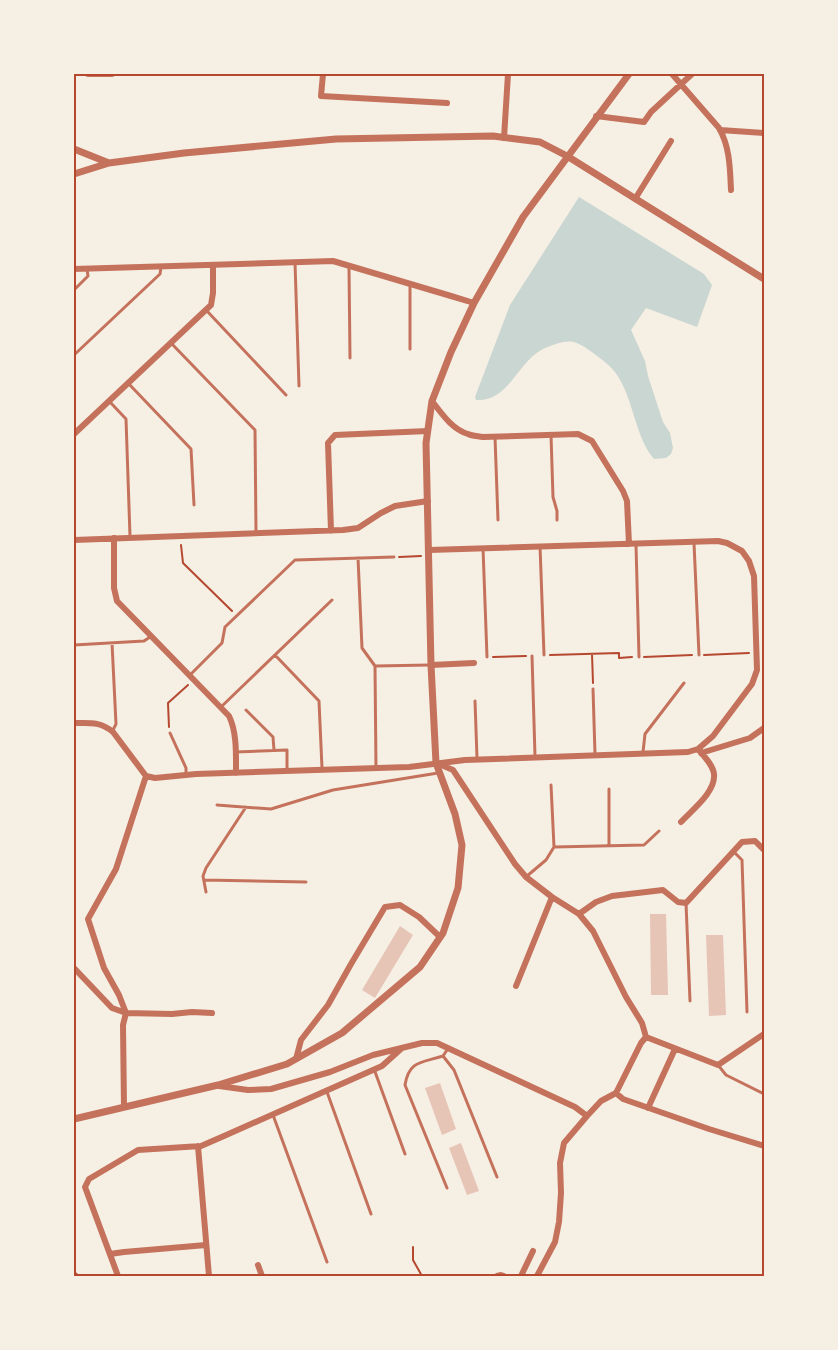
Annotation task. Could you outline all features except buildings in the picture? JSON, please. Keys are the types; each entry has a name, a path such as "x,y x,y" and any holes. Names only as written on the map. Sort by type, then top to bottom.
{"street":[{"path":"88,74 112,74"},
{"path":"323,74 321,96 447,104"},
{"path":"504,138 508,74"},
{"path":"74,1119 219,1085 287,1064 342,1033 420,967 443,933 458,888 462,845 455,814 436,763 431,665 426,443 432,401 451,352 474,303 523,217 629,74"},
{"path":"672,74 724,136 728,151 731,190"},
{"path":"596,116 644,122 651,112 692,74"},
{"path":"720,130 765,133"},
{"path":"74,174 109,163 184,153 336,139 493,136 540,142 567,156 765,279"},
{"path":"635,199 671,141"},
{"path":"74,149 109,163"},
{"path":"74,269 333,261 474,303"},
{"path":"74,434 211,305 213,265"},
{"path":"432,401 446,419 468,434 483,437 578,435 592,441 627,501 633,544"},
{"path":"331,531 328,443 334,435 428,431"},
{"path":"74,540 331,531 358,528 395,506 428,501"},
{"path":"114,538 114,588 117,601 229,716 233,724 236,773"},
{"path":"429,553 483,548 717,541 727,543 742,551 749,561 754,576 757,670 752,684 700,751"},
{"path":"756,653 765,653"},
{"path":"431,665 474,663"},
{"path":"74,723 97,723 106,726 146,776 155,778 409,767 477,760 688,752 750,738 765,728"},
{"path":"681,822 711,790 714,774 700,751"},
{"path":"436,763 453,770 526,877 579,914 593,931 626,997 642,1023 646,1037"},
{"path":"124,1107 123,1025 126,1013 104,968 88,919 116,869 146,776"},
{"path":"579,914 596,902 612,896 663,890 678,902 686,903 742,842 755,841 765,850"},
{"path":"516,986 552,897"},
{"path":"296,1059 301,1040 328,1005 386,907 400,905 419,917 440,937"},
{"path":"74,968 112,1008 126,1013 212,1013"},
{"path":"646,1037 718,1065 765,1034"},
{"path":"537,1276 555,1242 561,1193 560,1163 564,1143 602,1101 616,1093 646,1037"},
{"path":"219,1085 248,1090 271,1089 330,1072 374,1055 422,1043 437,1043 575,1107 587,1116"},
{"path":"118,1276 85,1186 89,1179 138,1150 198,1146 224,1137 382,1066 402,1048"},
{"path":"648,1108 675,1049"},
{"path":"616,1093 623,1099 648,1108 765,1146"},
{"path":"198,1146 209,1276"},
{"path":"110,1254 206,1245"},
{"path":"522,1276 533,1251"},
{"path":"258,1264 262,1276"},
{"path":"497,1276 504,1276"}],"lane":[{"path":"295,263 299,386"},
{"path":"349,266 350,358"},
{"path":"74,355 160,274 161,267"},
{"path":"74,290 87,276 87,269"},
{"path":"410,284 410,349"},
{"path":"206,309 286,394"},
{"path":"171,343 255,430 256,534"},
{"path":"128,383 191,449 194,505"},
{"path":"109,401 126,419 130,538"},
{"path":"551,435 553,497 557,520"},
{"path":"495,437 498,520"},
{"path":"694,542 699,655"},
{"path":"633,544 639,657"},
{"path":"540,546 544,656"},
{"path":"483,548 487,657"},
{"path":"191,678 222,643 225,627 295,560 394,557"},
{"path":"358,558 362,648 375,666 376,768"},
{"path":"220,708 332,600"},
{"path":"74,645 144,641 151,636"},
{"path":"112,643 116,724 113,732"},
{"path":"275,655 319,700 322,770"},
{"path":"532,656 535,758"},
{"path":"375,666 431,665"},
{"path":"643,754 645,734 684,683"},
{"path":"593,689 595,756"},
{"path":"476,701 477,760"},
{"path":"246,710 273,737 274,750"},
{"path":"170,733 186,768 186,775"},
{"path":"235,752 287,750 287,771"},
{"path":"216,805 271,809 333,790 440,773"},
{"path":"526,877 546,860 554,847 551,785"},
{"path":"609,789 609,845"},
{"path":"206,892 203,876 206,868 246,807"},
{"path":"554,847 644,844 659,831"},
{"path":"733,851 742,860 747,1012"},
{"path":"204,880 306,882"},
{"path":"686,903 690,1000"},
{"path":"447,1188 405,1085 407,1073 414,1065 443,1056 448,1048"},
{"path":"443,1056 454,1070 496,1177"},
{"path":"718,1065 726,1075 765,1095"},
{"path":"374,1069 405,1154"},
{"path":"327,1091 371,1214"},
{"path":"273,1115 327,1262"}],"path":[{"path":"181,536 183,562 237,616"},
{"path":"394,557 429,553"},
{"path":"544,656 619,653 619,658 756,653"},
{"path":"592,654 593,689"},
{"path":"487,657 532,656"},
{"path":"170,733 168,703 191,678"},
{"path":"413,1247 413,1260 422,1276"},
{"path":"74,1272 79,1276"}],"shaded area":[{"path":"579,197 704,274 712,285 697,327 646,308 631,330 645,361 663,422 670,433 673,448 671,454 666,458 654,459 646,448 627,395 614,371 590,351 574,342 551,345 534,355 497,395 476,400 475,397 510,305"}]}
